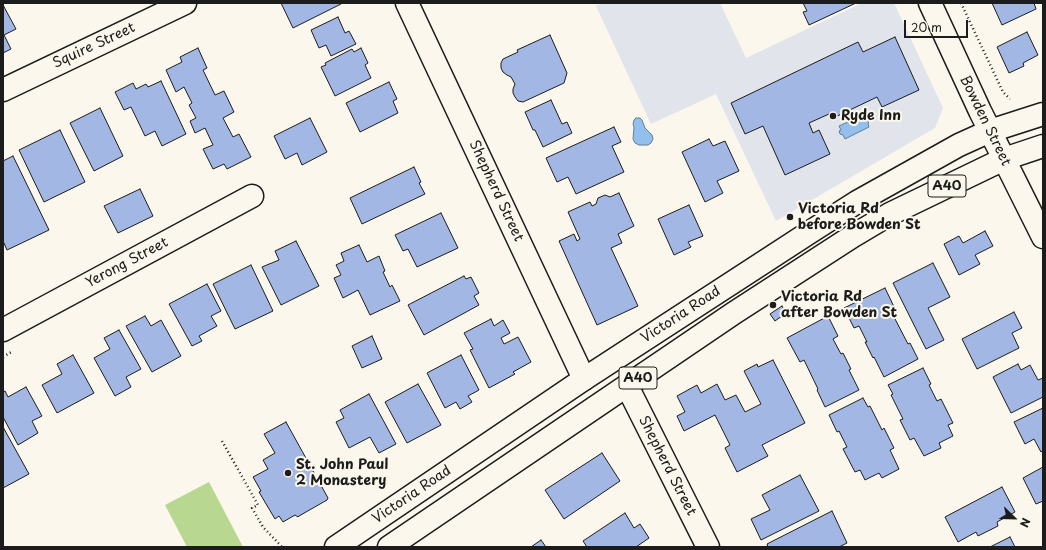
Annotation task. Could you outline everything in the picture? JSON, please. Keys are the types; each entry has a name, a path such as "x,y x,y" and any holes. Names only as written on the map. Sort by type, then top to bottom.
{"main road":[{"name":"Squire Street","path":"3,90 185,3"},
{"name":"Shepherd Street","path":"408,3 584,379"},
{"name":"Bowden Street","path":"930,3 990,131 1043,237"},
{"name":"Victoria Road","path":"336,547 584,379 857,202 951,149 990,131 1043,114"},
{"name":"Victoria Road","path":"389,547 734,312 853,236 890,214 1004,159 1043,146"},
{"name":"Yerong Street","path":"3,330 252,196"},
{"name":"Shepherd Street","path":"627,386 708,547"}],"path":[{"path":"961,3 1002,92 1010,99"},
{"path":"3,356 14,351"},
{"path":"222,441 258,505 252,508 263,527 282,547"}],"shaded area":[{"name":"Ryde Inn","path":"603,3 720,3 746,58 862,3 894,3 943,108 935,128 776,221 716,94 651,124 596,6"}],"green space":[{"path":"209,482 243,547 187,547 165,505"}],"water":[{"path":"863,115 869,121 869,127 845,139 843,135 840,134 839,131 841,130 839,126"},
{"path":"636,118 640,118 642,120 645,128 652,135 653,139 648,145 639,145 635,143 633,139 633,124"}],"building":[{"path":"281,3 340,3 341,4 293,28"},
{"path":"803,3 856,3 809,25 803,12 807,11"},
{"path":"992,3 1034,3 1036,9 1002,25"},
{"path":"3,5 16,29 4,35 11,49 3,53"},
{"path":"338,17 345,33 349,31 356,44 331,56 326,45 319,48 311,30"},
{"path":"1027,32 1038,55 1023,63 1024,66 1009,73 997,47"},
{"path":"550,35 567,73 564,83 523,102 518,101 513,93 515,84 511,77 503,72 501,63 503,59 518,52 517,50"},
{"name":"Ryde Inn","path":"895,37 919,90 882,107 877,97 831,119 829,114 809,123 813,133 819,130 830,154 785,175 763,126 745,134 731,103 858,42 863,52"},
{"path":"198,48 207,68 203,70 215,95 224,91 234,112 223,118 233,137 239,134 251,157 227,169 224,164 213,169 203,149 213,145 205,128 195,133 190,121 196,118 189,105 192,103 184,87 176,92 166,70 182,62 180,57"},
{"path":"361,48 368,63 365,65 371,78 335,96 321,67 326,65 325,63 352,49 354,52"},
{"path":"161,81 186,134 162,146 155,131 145,136 131,107 124,110 115,92 133,83 136,89 146,84 148,87"},
{"path":"389,82 397,99 393,101 398,113 360,132 346,103"},
{"path":"551,100 562,124 567,122 572,133 543,147 525,112"},
{"path":"100,108 123,156 94,171 70,123"},
{"path":"310,118 327,152 302,165 297,153 285,159 274,136"},
{"path":"614,127 621,142 612,146 624,172 576,194 568,177 557,182 546,158"},
{"path":"60,130 85,182 44,202 19,150"},
{"path":"709,139 713,146 725,141 739,171 717,181 723,193 705,202 682,152"},
{"path":"13,156 49,230 7,250 3,241 3,161"},
{"path":"414,167 421,182 419,183 425,194 362,224 350,198"},
{"path":"140,189 153,216 118,233 104,206"},
{"path":"619,193 634,226 618,234 622,243 611,248 638,306 597,325 559,241 574,234 577,241 580,239 568,212 590,202 592,206 596,204 598,198 605,195 610,197"},
{"path":"689,205 703,236 688,242 691,247 674,255 658,219"},
{"path":"441,213 458,248 417,267 408,249 403,251 395,235"},
{"path":"985,231 993,246 975,255 980,264 959,275 944,244 959,236 963,243"},
{"path":"296,241 319,286 281,305 262,267 279,260 275,251"},
{"path":"359,245 367,262 379,256 385,271 383,272 390,287 392,285 400,301 370,315 358,290 343,298 334,278 341,275 336,265 344,261 341,253"},
{"path":"933,263 950,297 928,308 944,340 926,349 893,283"},
{"path":"251,265 273,311 235,329 213,284"},
{"path":"464,276 466,279 471,277 479,293 474,296 479,305 424,335 408,305"},
{"path":"207,284 221,311 211,316 217,326 199,336 202,341 192,346 169,304"},
{"path":"885,288 897,313 893,315 908,344 910,343 918,359 884,377 865,342 867,342 859,326 854,328 844,308"},
{"path":"782,306 786,313 775,321 770,314"},
{"path":"1014,312 1022,328 1012,333 1019,348 977,369 962,339"},
{"path":"145,316 151,326 161,320 181,356 152,372 126,326"},
{"path":"828,316 838,336 833,339 841,354 843,353 851,369 849,370 859,390 825,407 804,360 800,362 787,338"},
{"path":"491,319 494,326 503,320 510,333 501,338 504,344 518,337 531,362 513,372 515,374 489,388 470,350 473,349 464,333"},
{"path":"119,330 141,369 126,377 131,387 115,396 94,358 110,349 104,338"},
{"path":"372,336 382,359 362,368 352,346"},
{"path":"73,355 94,393 57,413 42,385 62,374 57,364"},
{"path":"461,355 479,390 468,396 472,402 460,409 456,402 445,408 427,373"},
{"path":"773,360 805,423 762,445 768,456 737,472 725,448 730,445 715,415 684,431 677,416 685,412 677,396 697,385 701,393 717,384 725,400 736,395 745,412 761,404 744,371 757,364 758,367"},
{"path":"1018,364 1021,370 1030,365 1038,380 1043,378 1043,397 1011,413 993,377"},
{"path":"923,368 937,401 941,399 953,423 948,425 953,436 939,443 941,448 924,456 914,438 910,440 900,420 903,419 891,395 893,394 888,385"},
{"path":"418,384 441,425 407,443 385,402"},
{"path":"26,387 42,416 32,421 38,433 18,445 3,417 3,392 5,391 8,397"},
{"path":"369,394 396,444 379,453 370,437 349,448 336,422 344,418 340,410"},
{"path":"863,398 868,407 870,406 882,430 884,428 894,448 890,450 899,469 882,478 879,473 865,480 860,470 855,472 843,449 847,447 839,431 837,432 829,415"},
{"path":"1043,408 1043,450 1041,452 1034,439 1025,444 1014,422"},
{"name":"St. John Paul 2 Monastery","path":"286,422 328,498 298,517 295,515 283,522 279,516 275,519 259,492 261,491 253,477 268,469 263,460 275,453 264,434"},
{"path":"3,427 29,474 3,488"},
{"path":"602,453 620,481 564,519 545,490"},
{"path":"1043,467 1043,501 1036,504 1023,478"},
{"path":"800,475 819,511 761,540 751,519 770,510 762,495"},
{"path":"1002,487 1015,512 997,522 998,526 978,536 976,532 958,542 945,517"},
{"path":"832,511 847,543 839,547 768,547 767,544"},
{"path":"625,513 634,528 640,524 649,538 636,547 587,547 583,541"},
{"path":"1010,537 1015,547 990,547"},
{"path":"541,540 546,547 531,547"}],"place":[{"name":"Ryde Inn","path":"833,116"},
{"name":"Victoria Rd before Bowden St","path":"790,217"},
{"name":"Victoria Rd after Bowden St","path":"773,305"},
{"name":"St. John Paul 2 Monastery","path":"288,473"}]}
